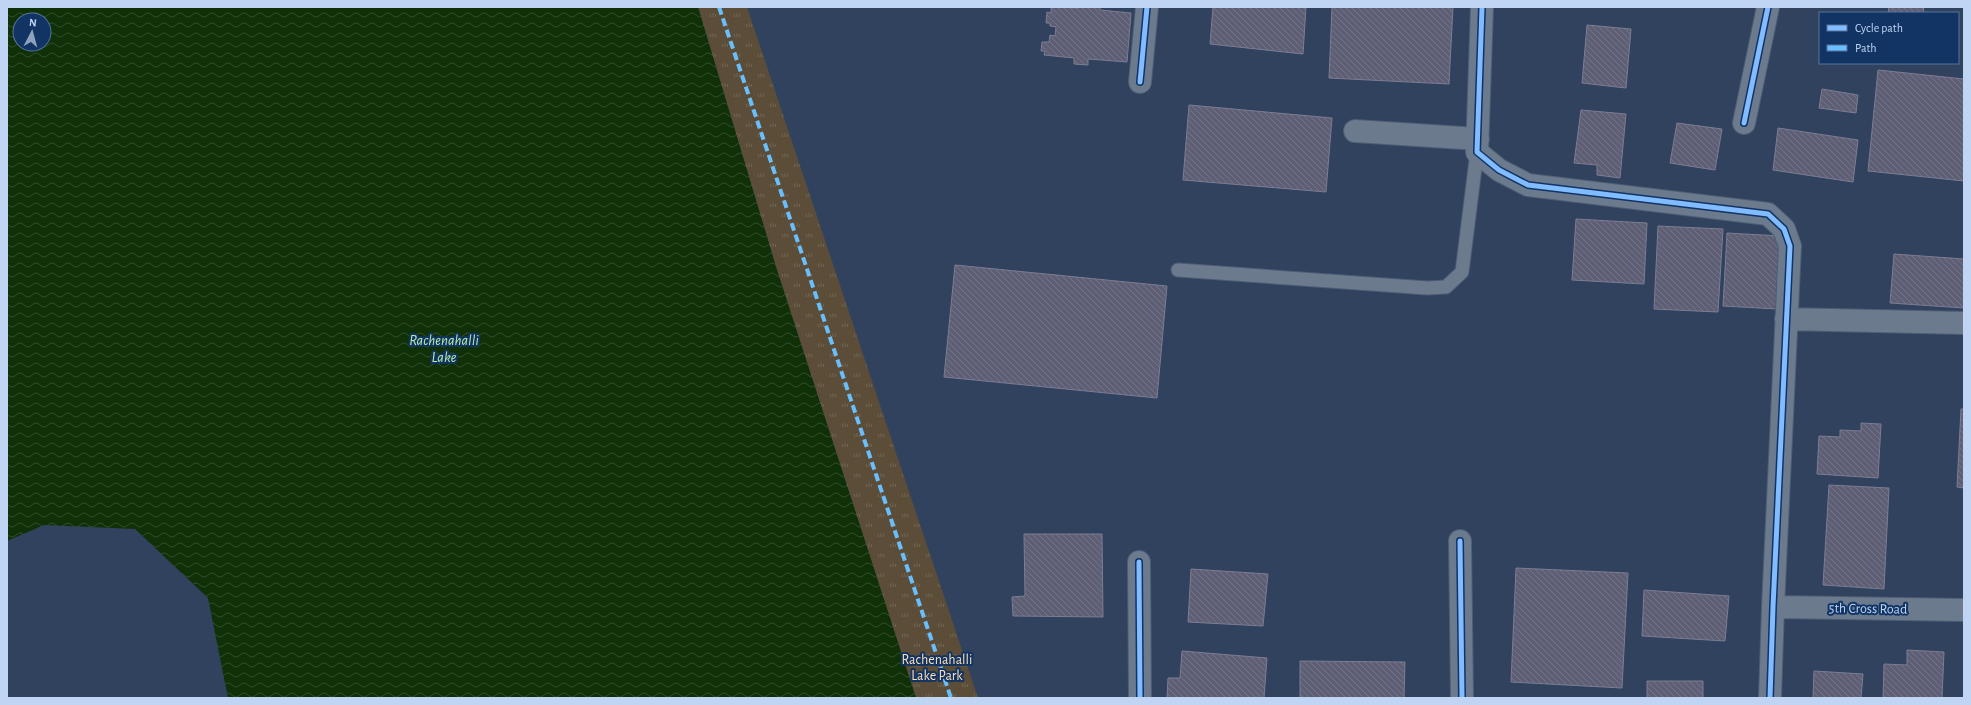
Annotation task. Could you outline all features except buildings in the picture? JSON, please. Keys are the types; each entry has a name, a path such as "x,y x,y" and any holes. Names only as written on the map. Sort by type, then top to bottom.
{"street":[{"path":"1140,82 1147,7"},
{"path":"1477,146 1482,7"},
{"path":"1744,123 1768,7"},
{"path":"1355,131 1477,146 1499,170 1528,185 1768,214 1784,229 1790,246 1770,698"},
{"path":"1786,319 1964,323"},
{"path":"1460,541 1462,698"},
{"path":"1139,562 1140,698"},
{"name":"5th Cross Road","path":"1773,607 1964,610"}],"lane":[{"path":"1178,270 1427,288 1446,287 1462,272 1477,146"}],"green space":[{"name":"Rachenahalli Lake Park","path":"698,7 747,7 978,698 916,698 777,270"}],"water":[{"name":"Rachenahalli Lake","path":"7,7 698,7 777,270 916,698 228,698 208,598 135,529 44,525 7,541"}],"marked path":[{"path":"719,7 951,698"}],"cycle path":[{"path":"1140,82 1147,7"},
{"path":"1482,7 1477,152 1499,170 1528,185 1768,214 1784,229 1790,246 1770,698"},
{"path":"1744,123 1768,7"},
{"path":"1460,541 1462,698"},
{"path":"1139,562 1140,698"}]}
